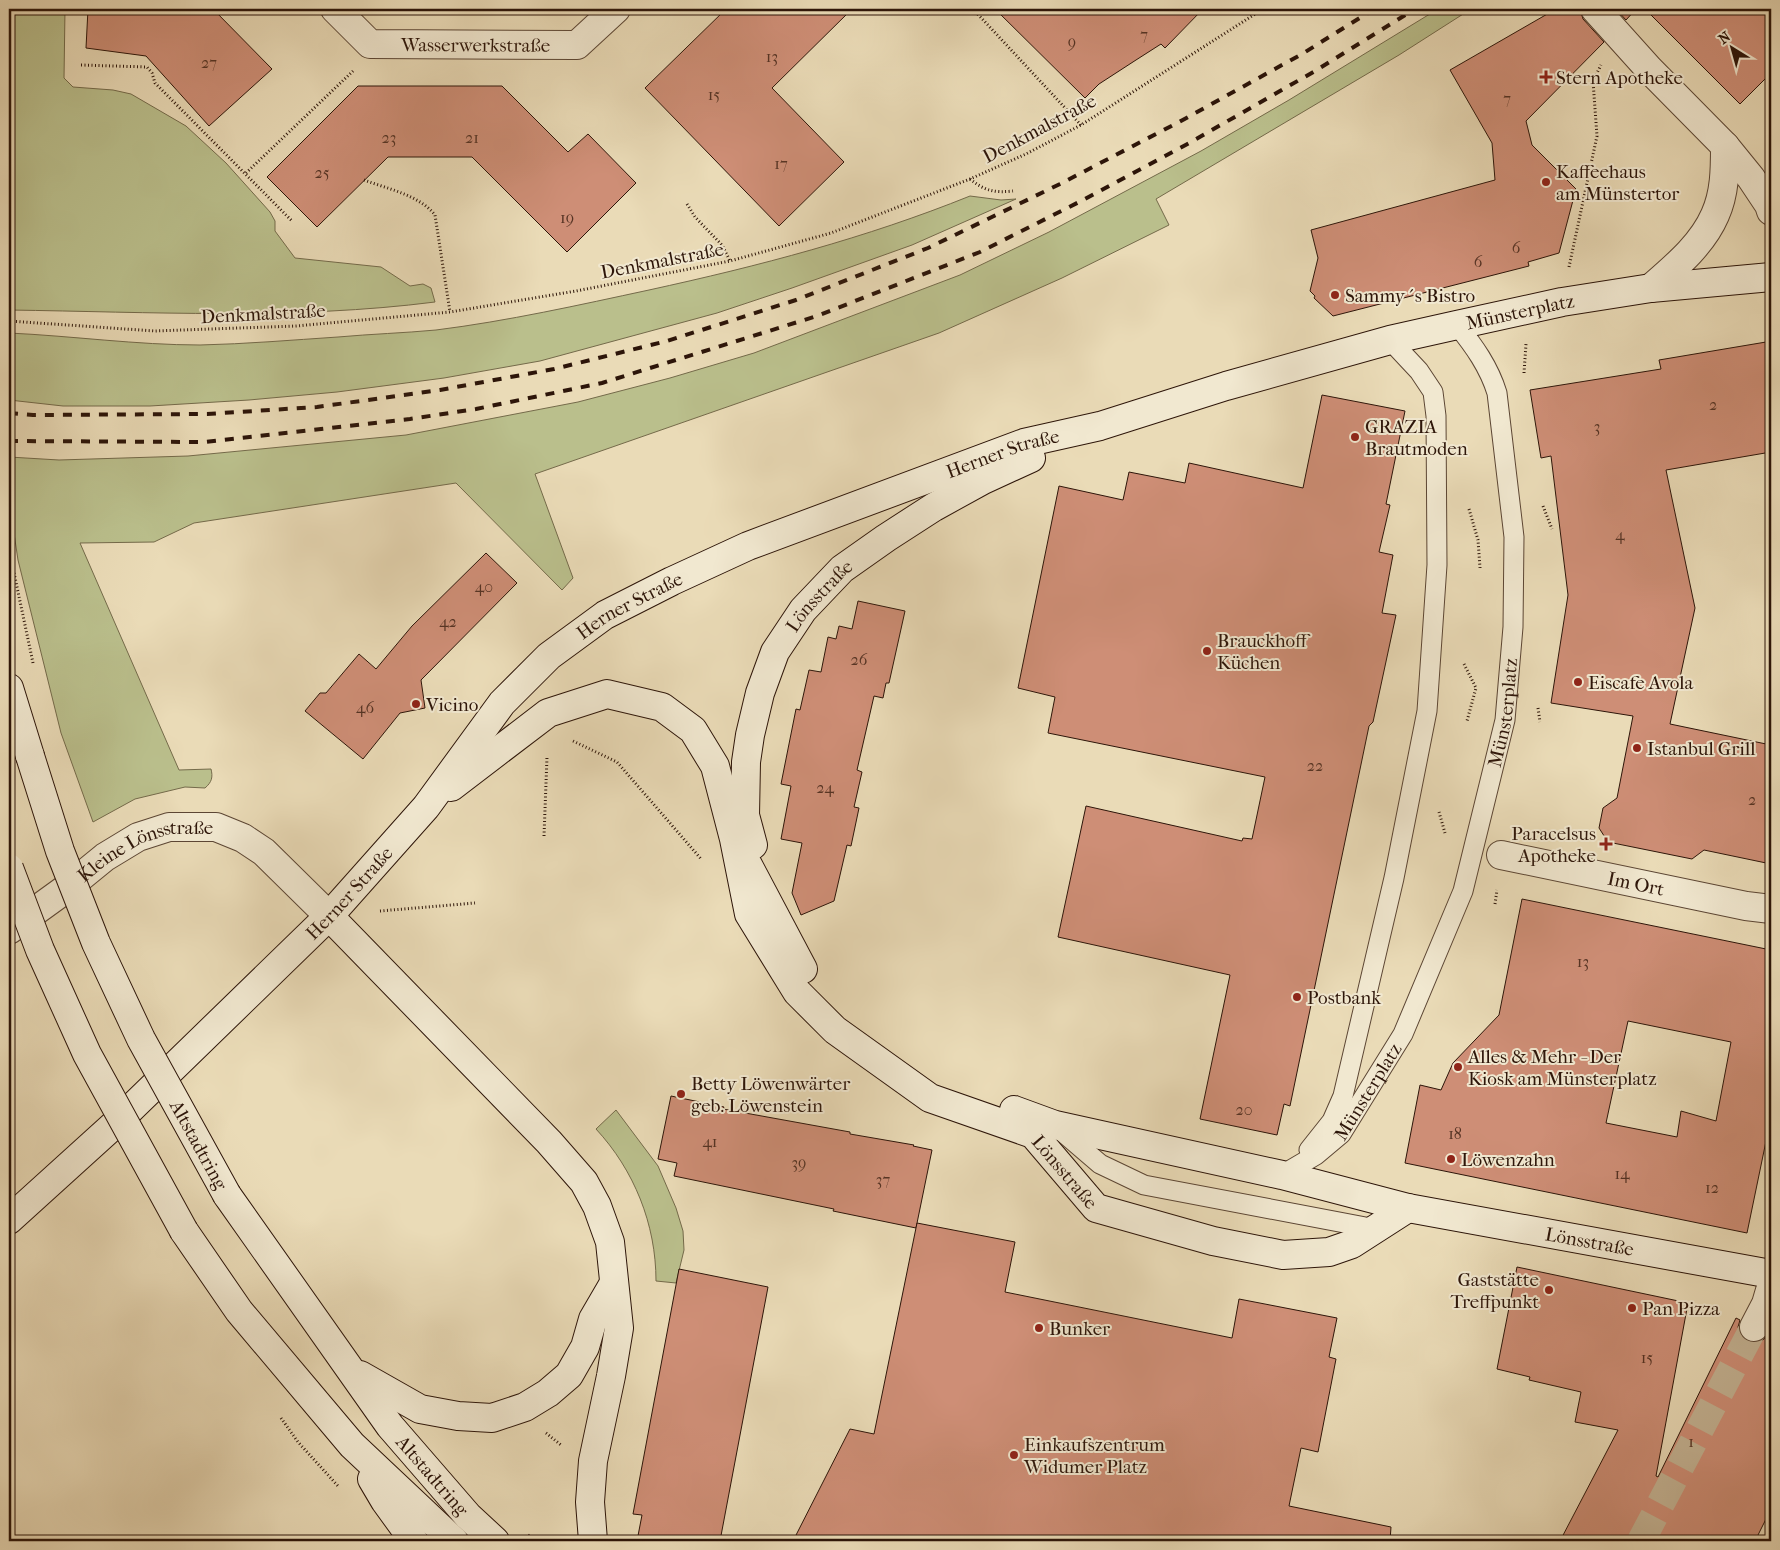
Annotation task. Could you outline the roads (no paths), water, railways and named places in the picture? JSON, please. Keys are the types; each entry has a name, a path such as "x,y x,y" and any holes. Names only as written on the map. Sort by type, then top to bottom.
{"street":[{"name":"Wasserwerkstraße","path":"335,9 370,44 577,45 616,9"},
{"path":"1595,9 1650,70 1725,146 1751,178 1771,211"},
{"path":"1651,288 1682,260 1698,242 1715,216 1724,174 1725,146"},
{"name":"Münsterplatz","path":"1458,325 1562,302 1651,288 1771,277"},
{"name":"Herner Straße","path":"9,1220 116,1122 330,916 426,807 502,703 548,656 605,615 672,581 748,546 1024,443 1100,426 1226,386 1390,340 1458,325"},
{"name":"Lönsstraße","path":"772,951 769,905 745,814 746,762 750,735 762,684 775,652 803,610 842,569 886,538 926,512 983,480 1100,426"},
{"name":"Altstadtring","path":"9,688 60,851 96,943 141,1039 227,1195 390,1426 468,1516 495,1541"},
{"name":"Lönsstraße","path":"426,807 548,721 607,694 662,707 693,730 715,766 734,839 749,914 797,992 835,1030 930,1098 1033,1134 1096,1208 1213,1241 1283,1255 1329,1252 1352,1244 1408,1208"},
{"name":"Kleine Lönsstraße","path":"9,930 67,888 105,857 138,837 169,827 216,827 243,838 264,852 330,916 549,1142 584,1182 597,1206 610,1242 619,1328 593,1461 590,1502 593,1541"},
{"name":"Lönsstraße","path":"734,839 806,973 856,1025 940,1083 1055,1125 1282,1175 1408,1208 1771,1274"},
{"name":"Im Ort","path":"1501,855 1746,906 1771,909"},
{"name":"Altstadtring","path":"9,868 40,950 87,1054 184,1232 239,1311 352,1445 454,1541"},
{"path":"351,1369 420,1409 458,1416 492,1418 525,1407 548,1393 569,1375 585,1347 593,1319 614,1283"},
{"path":"1754,1327 1766,1304 1771,1287"},
{"path":"352,1445 385,1501 414,1541"}],"lane":[{"name":"Münsterplatz","path":"1282,1175 1316,1155 1341,1134 1403,1034 1463,890 1505,720 1513,627 1514,537 1497,393 1493,379 1477,350 1458,325"},
{"name":"Münsterplatz","path":"1282,1175 1312,1147 1332,1121 1343,1096 1394,878 1427,711 1437,564 1436,416 1433,392 1419,371 1390,340"},
{"path":"1055,1125 1100,1164 1144,1185 1376,1229"}],"tunnel":[{"path":"1641,1541 1754,1327"}],"railway":[{"path":"9,413 33,415 207,414 317,407 440,390 554,369 667,341 796,300 928,248 1060,184 1179,122 1302,54 1374,9"},
{"path":"9,441 204,442 410,419 476,409 602,383 817,316 980,252 1085,199 1191,142 1315,71 1415,9"}],"place":[{"name":"Stern Apotheke","path":"1546,77"},
{"name":"Kaffeehaus am Münstertor","path":"1546,182"},
{"name":"Sammy´s Bistro","path":"1335,295"},
{"name":"GRAZIA Brautmoden","path":"1355,437"},
{"name":"Brauckhoff Küchen","path":"1207,651"},
{"name":"Eiscafe Avola","path":"1578,682"},
{"name":"Vicino","path":"416,704"},
{"name":"Istanbul Grill","path":"1637,748"},
{"name":"Paracelsus Apotheke","path":"1606,844"},
{"name":"Postbank","path":"1297,997"},
{"name":"Alles & Mehr - Der Kiosk am Münsterplatz","path":"1458,1067"},
{"name":"Betty Löwenwärter geb. Löwenstein","path":"681,1094"},
{"name":"Löwenzahn","path":"1451,1159"},
{"name":"Gaststätte Treffpunkt","path":"1549,1290"},
{"name":"Pan Pizza","path":"1632,1308"},
{"name":"Bunker","path":"1039,1328"},
{"name":"Einkaufszentrum Widumer Platz","path":"1014,1455"}]}
